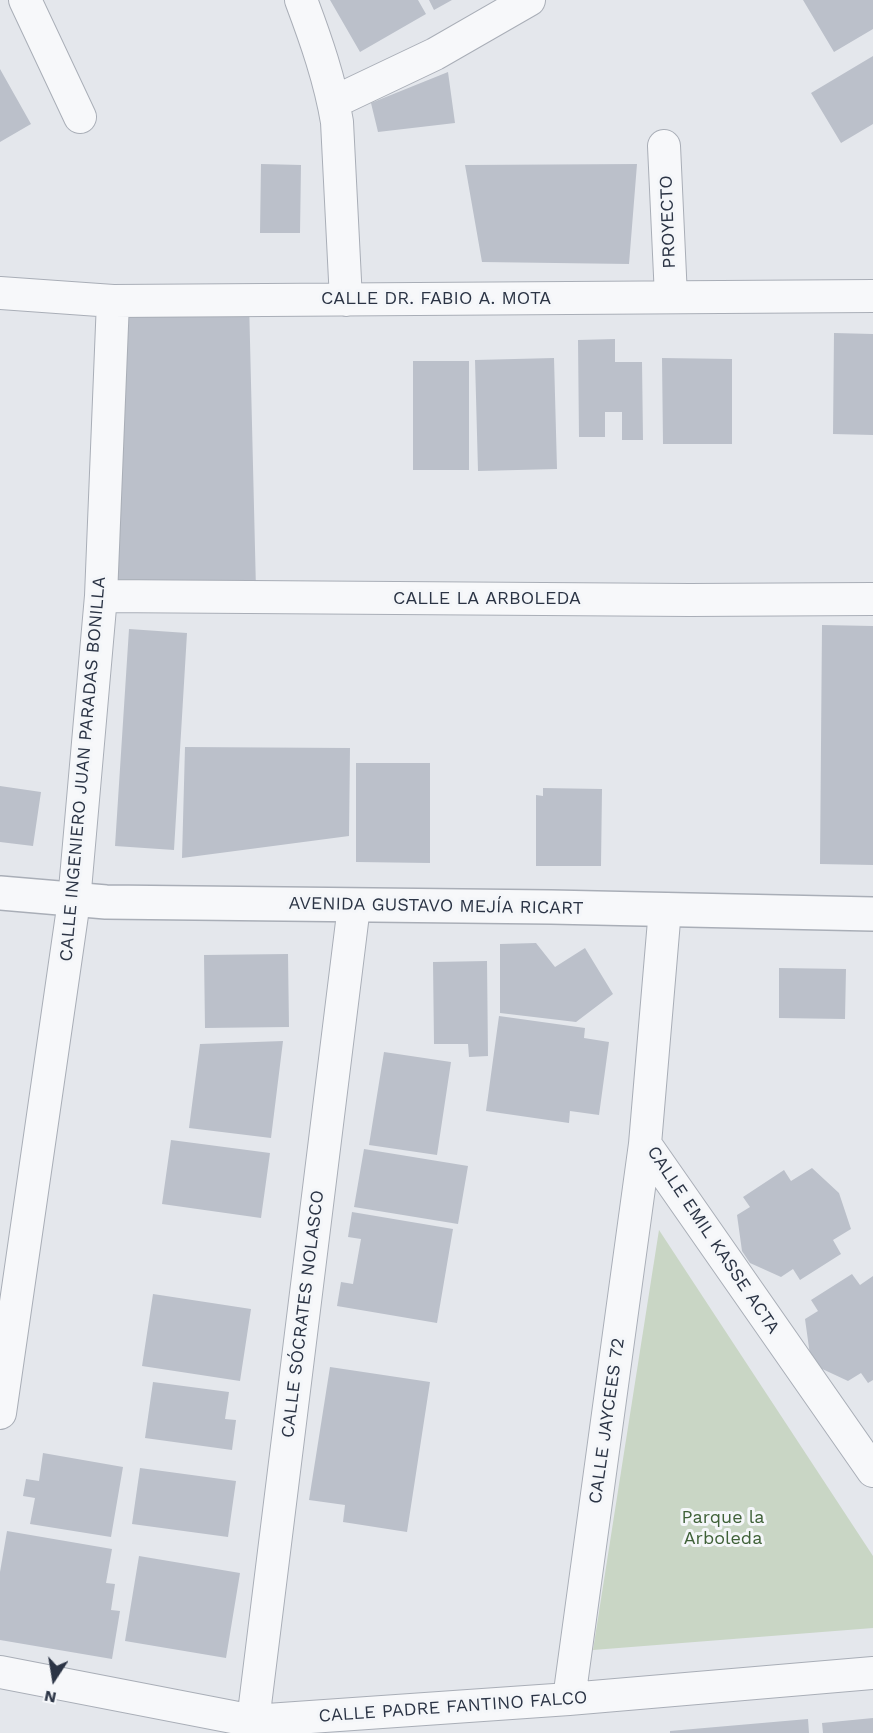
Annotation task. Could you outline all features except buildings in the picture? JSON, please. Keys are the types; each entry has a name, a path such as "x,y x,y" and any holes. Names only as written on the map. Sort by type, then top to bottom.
{"street":[{"path":"25,0 80,117"},
{"path":"301,0 315,37 334,102 340,156 346,300"},
{"path":"334,102 435,54 529,0"},
{"name":"PROYECTO","path":"664,146 671,297"},
{"name":"CALLE DR. FABIO A. MOTA","path":"0,293 113,301 873,296"},
{"name":"CALLE INGENIERO JUAN PARADAS BONILLA","path":"0,1413 74,901 101,596 113,301"},
{"name":"CALLE LA ARBOLEDA","path":"101,596 873,599"},
{"name":"AVENIDA GUSTAVO MEJÍA RICART","path":"0,893 74,901 873,914"},
{"name":"CALLE SÓCRATES NOLASCO","path":"253,1721 354,906"},
{"name":"CALLE EMIL KASSE ACTA","path":"665,909 645,1144 873,1471"},
{"name":"CALLE JAYCEES 72","path":"568,1699 645,1144"},
{"name":"CALLE PADRE FANTINO FALCO","path":"0,1672 253,1721 568,1699 873,1673"}],"green space":[{"name":"Parque la Arboleda","path":"659,1230 873,1556 873,1628 593,1650"}]}
